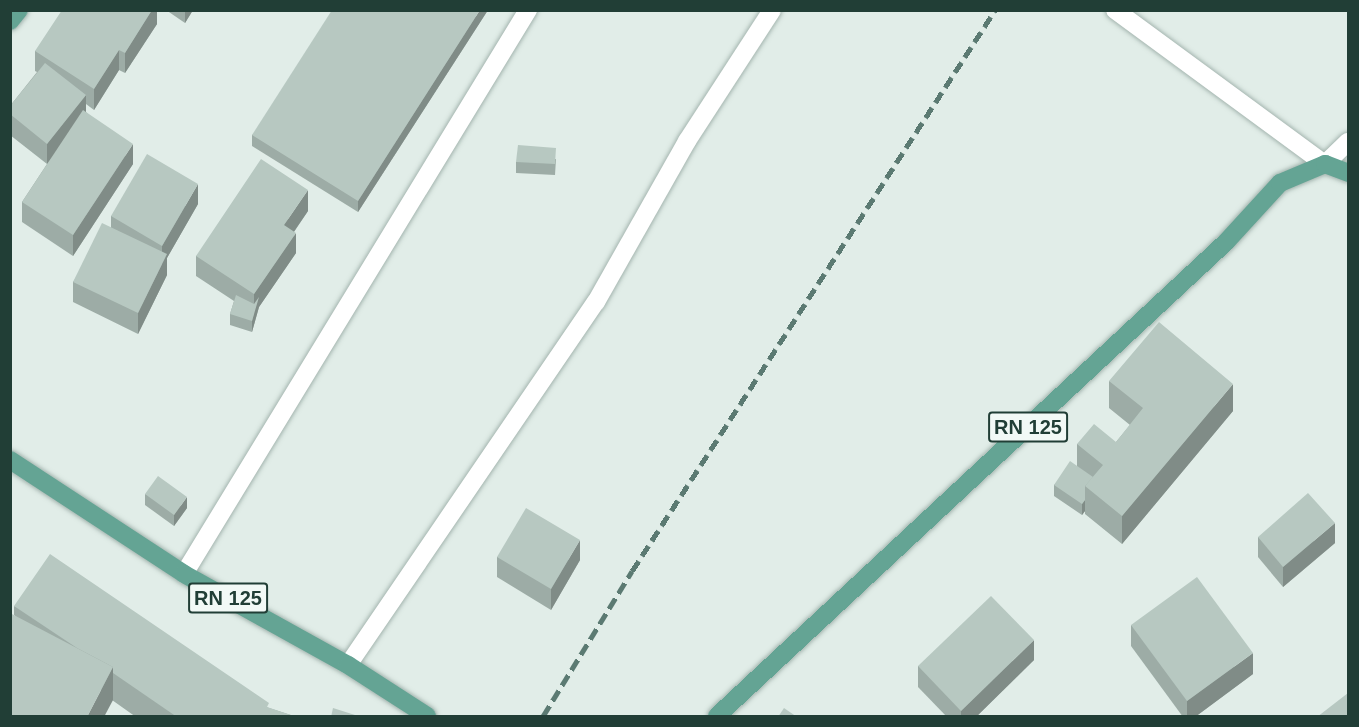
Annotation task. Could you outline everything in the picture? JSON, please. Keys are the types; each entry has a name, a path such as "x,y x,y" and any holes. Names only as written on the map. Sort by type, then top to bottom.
{"main road":[{"path":"10,21 19,10"},
{"path":"1325,164 1348,173"},
{"name":"RN 125","path":"717,717 1226,242 1280,183 1325,164"},
{"path":"10,452 32,474"},
{"path":"10,460 32,474"},
{"name":"RN 125","path":"32,474 184,574 348,665 427,717"}],"street":[{"path":"184,574 528,10"},
{"path":"348,665 596,302 687,141 772,10"},
{"path":"1115,10 1325,164 1348,142"}],"building":[{"path":"62,10 152,10 125,53 119,50 94,89 35,51"},
{"path":"332,10 480,10 358,201 252,135"},
{"path":"45,63 86,95 47,144 10,114 10,106"},
{"path":"83,110 133,144 73,235 22,202"},
{"path":"518,145 556,148 555,164 516,162"},
{"path":"147,154 198,184 162,246 111,216"},
{"path":"261,159 308,190 284,225 296,233 254,294 196,256"},
{"path":"102,223 167,254 138,313 73,282"},
{"path":"236,295 254,304 259,297 252,321 230,314"},
{"path":"1159,322 1233,384 1122,516 1085,486 1103,465 1077,444 1094,424 1116,442 1143,408 1109,381"},
{"path":"1070,461 1093,477 1085,486 1085,500 1082,504 1054,485"},
{"path":"158,476 187,497 174,515 145,494"},
{"path":"1308,493 1335,523 1283,567 1258,537"},
{"path":"526,508 580,540 551,589 497,557"},
{"path":"50,554 269,703 267,707 297,717 177,717 113,673 113,667 77,648 14,606"},
{"path":"1197,577 1253,653 1187,701 1131,625"},
{"path":"991,596 1034,640 961,711 918,666"},
{"path":"10,613 113,667 87,717 10,717"},
{"path":"1348,693 1348,717 1317,717"},
{"path":"333,708 355,715 354,717 331,717"},
{"path":"784,708 797,717 778,717"}],"railway":[{"path":"543,716 632,571 995,10"}]}
